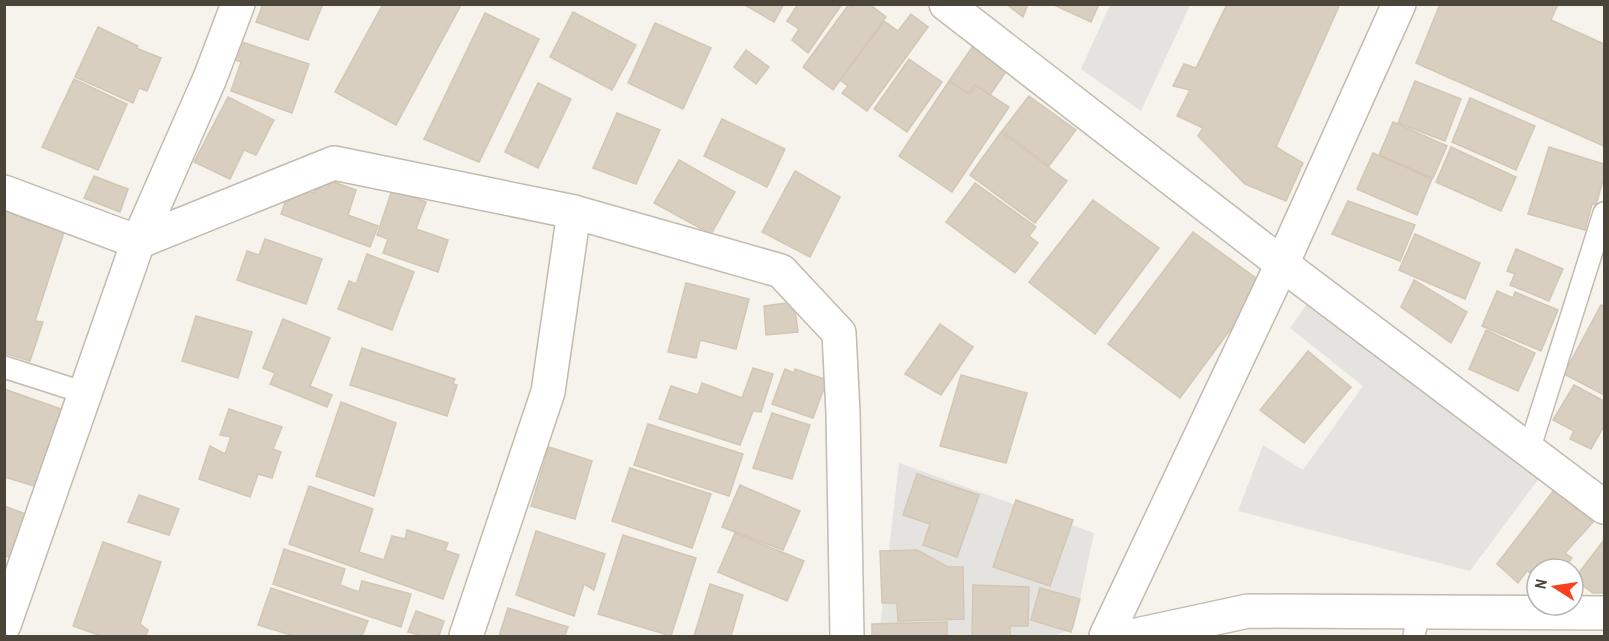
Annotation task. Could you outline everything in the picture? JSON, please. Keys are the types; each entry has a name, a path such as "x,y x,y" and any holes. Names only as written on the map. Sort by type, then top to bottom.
{"street":[{"path":"4,625 138,242 210,78 238,4"},
{"path":"946,4 1282,264 1605,507"},
{"path":"1106,636 1282,264 1399,4"},
{"path":"4,192 138,242 334,163 574,213 781,271 839,333 843,413 847,636"},
{"path":"466,636 548,392 574,213"},
{"path":"1132,636 1248,611 1417,624 1605,613"}],"lane":[{"path":"1529,450 1605,213"},
{"path":"4,367 85,393"}],"shaded area":[{"path":"1110,5 1190,5 1141,111 1081,69"},
{"path":"1311,298 1543,473 1470,571 1238,511 1263,445 1303,470 1363,386 1290,328"},
{"path":"899,463 1094,533 1074,628 1054,636 879,636"}],"building":[{"path":"263,4 323,4 308,40 256,22"},
{"path":"383,4 461,5 396,125 335,92"},
{"path":"743,4 784,4 774,22"},
{"path":"798,4 842,4 808,53 792,40 799,29 787,21"},
{"path":"849,4 853,7 855,4 869,4 886,17 833,90 803,67"},
{"path":"1006,4 1028,4 1023,17"},
{"path":"1052,4 1099,4 1091,22"},
{"path":"1227,4 1340,4 1276,147 1303,163 1286,201 1245,184 1198,136 1203,128 1177,116 1190,90 1173,86 1184,64 1196,68"},
{"path":"1440,4 1558,4 1551,20 1604,44 1604,146 1416,63"},
{"path":"573,12 636,45 612,90 550,57"},
{"path":"485,13 539,39 479,162 424,139"},
{"path":"911,14 928,27 867,111 842,93 848,86 840,80 884,21 898,31"},
{"path":"655,23 711,48 683,109 628,83"},
{"path":"98,27 138,46 136,48 161,58 147,91 139,88 133,103 75,77"},
{"path":"236,40 309,64 292,113 231,91 241,62 230,58"},
{"path":"973,46 1007,70 990,95 975,85 969,94 949,81"},
{"path":"746,50 769,67 756,84 734,67"},
{"path":"909,59 942,82 907,132 874,109"},
{"path":"74,79 127,104 98,170 42,147"},
{"path":"949,81 969,94 975,85 1009,107 952,192 899,156"},
{"path":"1415,81 1461,99 1445,141 1398,123"},
{"path":"538,83 571,99 538,168 505,152"},
{"path":"1029,96 1076,130 1049,166 1002,131"},
{"path":"228,97 274,120 256,155 244,150 230,179 194,162"},
{"path":"1470,98 1535,126 1516,170 1452,142"},
{"path":"617,113 660,130 636,184 593,168"},
{"path":"722,119 785,149 767,187 704,156"},
{"path":"1393,122 1447,146 1433,178 1379,155"},
{"path":"1001,132 1067,181 1035,223 970,175"},
{"path":"1451,147 1516,177 1501,211 1436,182"},
{"path":"1549,147 1604,164 1604,177 1596,205 1592,204 1585,230 1528,214"},
{"path":"1373,153 1432,179 1417,215 1357,189"},
{"path":"679,160 735,192 711,234 654,203"},
{"path":"795,171 840,197 810,257 762,232"},
{"path":"94,176 128,189 120,212 84,198"},
{"path":"320,177 356,190 348,215 378,226 370,247 281,214 291,185 314,193"},
{"path":"975,183 1036,227 1029,236 1038,243 1015,273 946,222"},
{"path":"392,190 426,202 416,229 448,240 438,272 383,253 388,239 377,235"},
{"path":"1093,200 1159,248 1095,334 1029,282"},
{"path":"1348,201 1415,225 1400,261 1332,234"},
{"path":"4,208 66,226 35,321 43,322 30,361 4,353"},
{"path":"1193,232 1264,284 1180,398 1108,344"},
{"path":"1415,234 1480,263 1465,299 1399,270"},
{"path":"265,239 322,259 306,304 237,280 247,251 259,255"},
{"path":"1516,249 1563,269 1549,301 1510,285 1515,274 1507,271"},
{"path":"367,254 414,272 392,330 338,309 349,281 356,284"},
{"path":"1414,280 1467,312 1451,343 1401,307"},
{"path":"686,283 749,299 736,349 700,340 696,358 668,352"},
{"path":"1497,291 1513,298 1515,292 1558,310 1541,351 1482,326"},
{"path":"794,302 798,332 766,335 764,306"},
{"path":"1601,305 1604,306 1604,395 1564,374"},
{"path":"196,316 252,332 238,378 182,361"},
{"path":"283,319 330,338 310,386 332,395 327,407 270,384 275,373 263,368"},
{"path":"940,324 973,347 941,395 905,374"},
{"path":"1486,330 1535,353 1518,391 1469,369"},
{"path":"362,348 455,379 453,384 457,385 447,416 350,385"},
{"path":"1308,351 1351,387 1304,443 1260,410"},
{"path":"753,368 773,374 761,412 753,411 740,445 659,419 671,386 698,395 702,383 742,398"},
{"path":"785,369 794,373 795,369 827,380 813,418 772,404"},
{"path":"961,375 1027,393 1006,463 940,446"},
{"path":"1574,385 1604,401 1604,426 1591,449 1570,439 1574,431 1553,420"},
{"path":"4,389 64,410 38,487 4,477"},
{"path":"341,402 396,423 374,496 316,476"},
{"path":"229,409 282,427 273,449 281,452 272,478 258,474 250,497 199,479 210,446 225,454 231,437 220,435"},
{"path":"772,413 810,425 792,479 753,468"},
{"path":"648,424 743,454 729,496 634,465"},
{"path":"549,447 592,461 575,519 531,506"},
{"path":"630,468 711,494 692,548 612,521"},
{"path":"917,474 979,495 957,557 923,545 930,524 903,515"},
{"path":"740,485 800,511 783,550 722,527"},
{"path":"309,486 373,509 359,552 384,560 392,536 405,539 407,530 448,543 445,550 459,555 443,599 289,544"},
{"path":"1554,490 1593,522 1565,553 1571,557 1525,557 1525,574 1518,583 1497,564"},
{"path":"139,495 179,509 169,535 128,522"},
{"path":"1016,500 1073,520 1050,586 993,567"},
{"path":"4,506 31,516 18,558 4,556"},
{"path":"536,531 605,554 594,590 584,584 574,616 516,595"},
{"path":"735,533 804,561 787,601 718,572"},
{"path":"623,535 696,558 671,636 598,614"},
{"path":"1604,540 1604,593 1593,593 1585,587 1585,565"},
{"path":"103,542 161,562 140,624 148,630 146,636 101,636 73,626"},
{"path":"284,549 345,569 340,585 359,592 362,581 411,594 401,627 273,584"},
{"path":"917,550 948,567 963,567 964,619 898,621 897,603 882,603 880,551"},
{"path":"710,584 743,595 731,636 694,636"},
{"path":"973,585 1029,587 1028,626 1010,626 1010,636 972,636"},
{"path":"271,588 368,621 362,636 294,636 258,625"},
{"path":"1040,588 1080,599 1071,632 1031,620"},
{"path":"508,608 568,627 565,636 499,636"},
{"path":"416,611 444,621 439,636 423,636 408,632"},
{"path":"947,622 947,636 872,636 872,624"}]}
